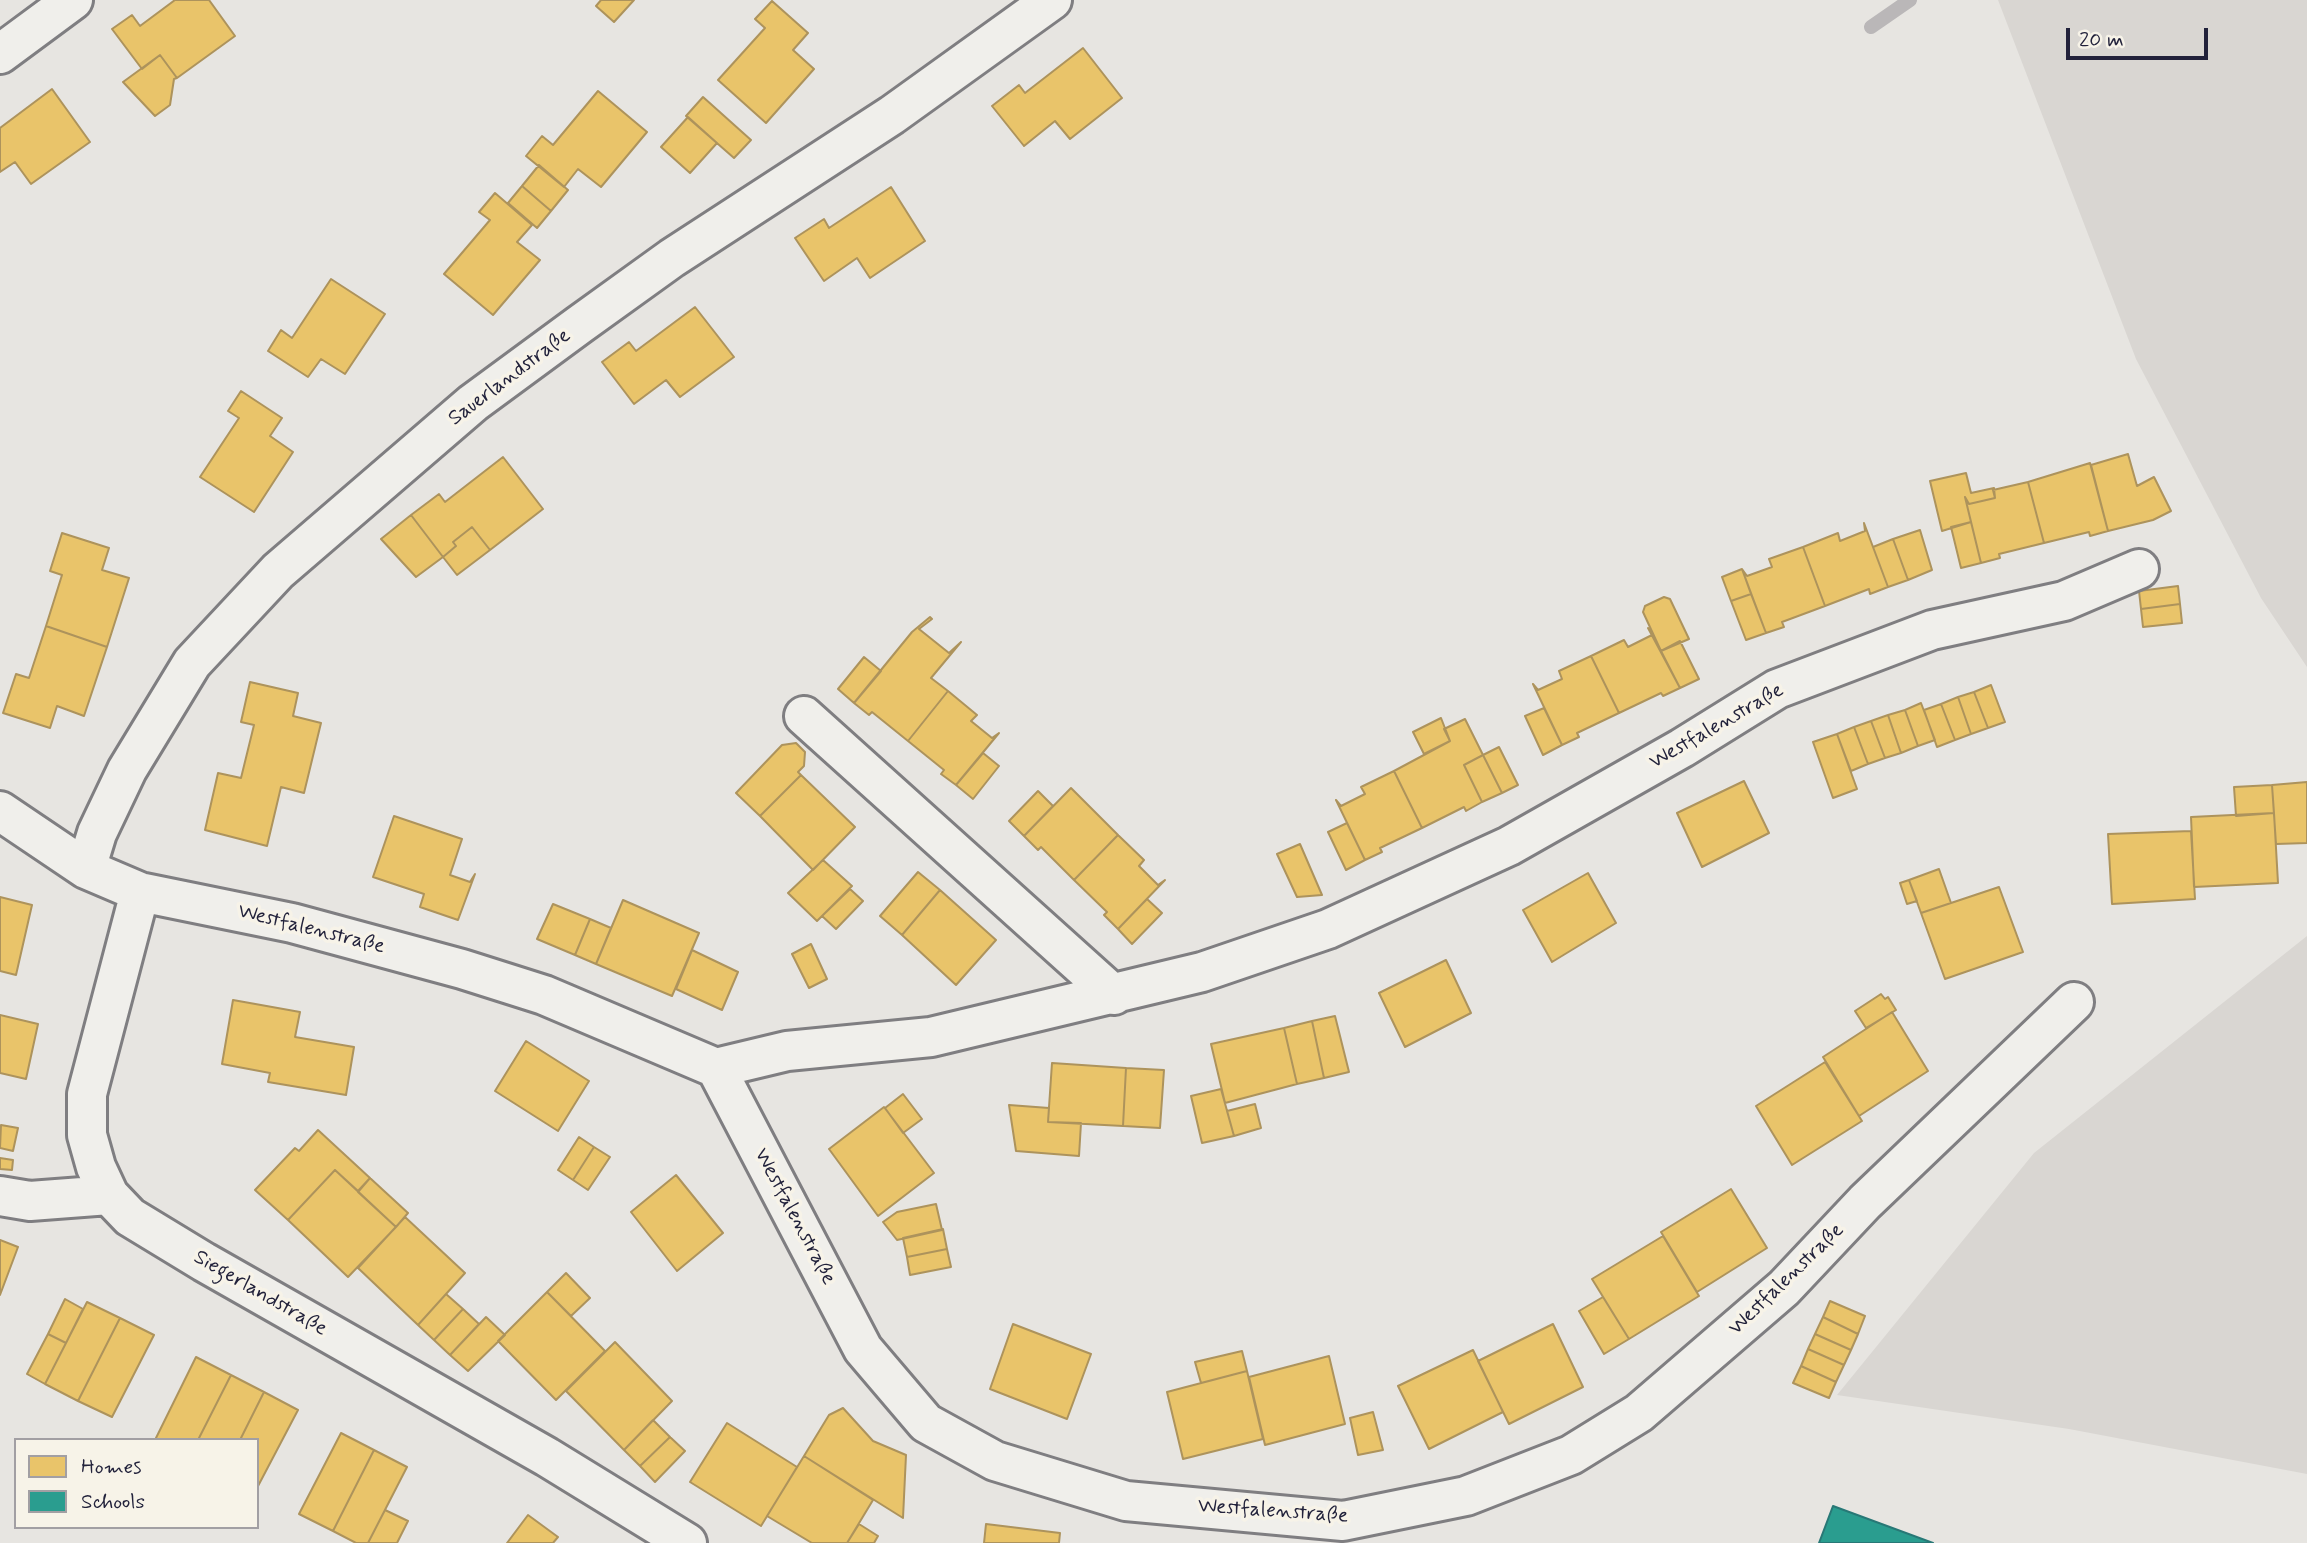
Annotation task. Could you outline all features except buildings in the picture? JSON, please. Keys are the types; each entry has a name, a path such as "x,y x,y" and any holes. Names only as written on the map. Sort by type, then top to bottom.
{"street":[{"path":"0,54 73,0"},
{"name":"Sauerlandstraße","path":"86,869 97,833 127,770 192,663 278,571 473,403 672,258 892,115 1052,0"},
{"name":"Westfalenstraße","path":"0,811 86,869 140,892 292,923 462,969 544,995 716,1068 787,1051 931,1037 1202,972 1328,929 1509,846 1682,748 1777,689 1932,630 2064,601 2139,569"},
{"path":"804,716 1114,995"},
{"name":"Siegerlandstraße","path":"140,892 87,1094 87,1135 96,1167 109,1195 130,1217 204,1262 547,1457 687,1543"},
{"name":"Westfalenstraße","path":"716,1068 863,1349 926,1423 995,1461 1126,1501 1343,1521 1466,1496 1572,1455 1639,1413 1784,1288 1865,1202 2074,1002"},
{"path":"0,1196 30,1201 109,1195"}],"shaded area":[{"path":"1998,0 2307,0 2307,667 2261,598 2136,359"},
{"path":"2307,936 2307,1474 2069,1429 1837,1395 2034,1153"}],"waterway":[{"path":"1871,27 1910,0"}]}
